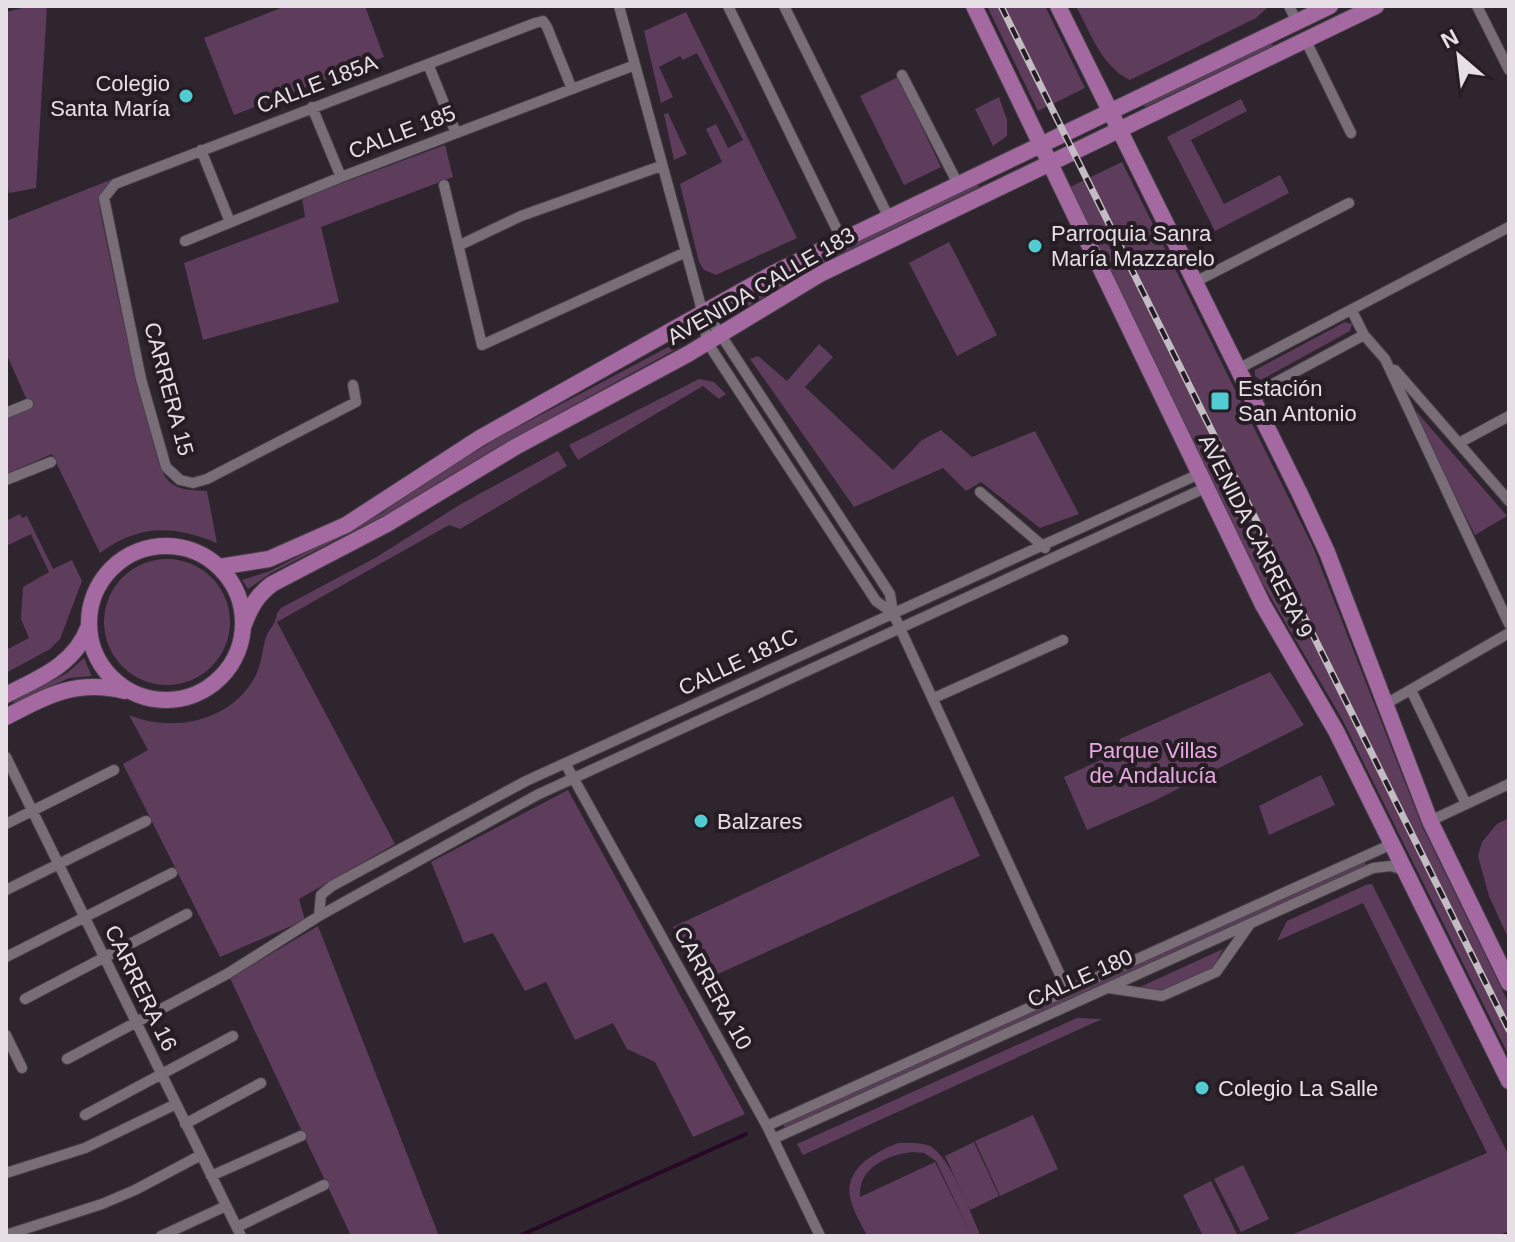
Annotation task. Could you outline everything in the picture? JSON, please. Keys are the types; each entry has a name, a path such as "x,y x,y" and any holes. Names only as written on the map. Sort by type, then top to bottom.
{"main road":[{"name":"AVENIDA CARRERA 9","path":"974,6 1263,605 1336,731 1509,1081"},
{"path":"1058,6 1327,552 1430,821 1509,983"},
{"name":"AVENIDA CALLE 183","path":"219,567 269,559 346,525 470,444 703,310 1330,6"},
{"name":"AVENIDA CALLE 183","path":"243,627 253,603 272,584 387,524 517,446 714,338 820,274 1376,6"},
{"path":"6,695 69,659 83,641 90,608 100,583 118,562 134,553 151,547 179,547 205,556 219,567 235,588 240,600 243,627 240,644 221,677 209,687 181,699 165,700 108,686 76,687 43,698 6,717"},
{"path":"88,627 101,666 132,693"}],"street":[{"path":"619,6 661,166 714,338 890,594 893,613 1067,990"},
{"path":"728,6 842,240"},
{"path":"784,6 889,218"},
{"path":"1289,6 1297,22"},
{"path":"1477,6 1509,70"},
{"name":"CALLE 185A","path":"108,190 115,184 201,150 543,21 572,89"},
{"path":"1305,39 1351,133"},
{"path":"428,64 456,133"},
{"name":"CALLE 185","path":"185,241 341,177 635,65"},
{"path":"902,75 958,184"},
{"path":"312,107 341,177"},
{"path":"201,150 230,222"},
{"path":"460,245 521,216 661,166"},
{"path":"444,185 482,345 686,252"},
{"name":"CARRERA 15","path":"108,190 104,198 141,379 166,467 180,480 193,483 207,479 356,402 353,385"},
{"path":"1195,282 1349,203"},
{"path":"1238,369 1509,227"},
{"path":"1352,311 1364,335 1509,501"},
{"path":"1252,395 1364,335"},
{"path":"1385,359 1509,624"},
{"path":"6,413 28,404"},
{"path":"1459,443 1509,416"},
{"path":"6,480 51,462"},
{"name":"CALLE 181C","path":"319,916 321,895 332,886 504,792 1042,545 1202,481"},
{"name":"CALLE 181C","path":"67,1059 227,974 319,916 517,806 1055,557 1202,481"},
{"path":"980,492 1055,557"},
{"path":"1384,705 1509,633"},
{"path":"934,698 1063,640"},
{"path":"1411,690 1466,804"},
{"name":"CARRERA 16","path":"6,757 239,1232"},
{"name":"CARRERA 10","path":"565,763 767,1126 820,1236"},
{"path":"6,824 114,770"},
{"path":"1430,821 1509,784"},
{"path":"6,890 146,821"},
{"name":"CALLE 180","path":"767,1126 1392,844"},
{"name":"CALLE 180","path":"773,1139 1373,868 1391,866 1405,870"},
{"path":"6,957 172,873"},
{"path":"25,999 187,914"},
{"path":"1107,988 1162,996 1216,972 1250,923"},
{"path":"6,1035 22,1068"},
{"path":"85,1115 233,1036"},
{"path":"185,1124 261,1083"},
{"path":"6,1173 85,1148 176,1104"},
{"path":"211,1176 301,1136"},
{"path":"6,1235 124,1195 201,1155"},
{"path":"239,1232 324,1185"},
{"path":"161,1236 226,1206"}],"green space":[{"path":"30,6 47,6 36,188 9,193 6,181 6,12"},
{"path":"286,6 365,6 384,57 234,115 204,38"},
{"path":"987,6 1045,6 1085,88 1038,111"},
{"path":"1076,6 1269,6 1256,18 1130,80 1104,58"},
{"path":"686,12 797,238 716,275 704,270 699,262 680,184 722,162 706,129 716,124 728,148 743,140 697,53 683,60 680,56 659,67 673,97 661,103 644,31"},
{"path":"1271,42 1273,46 1145,107 1143,104"},
{"path":"898,77 941,167 904,185 860,96"},
{"path":"999,97 1007,120 1007,136 993,146 975,109"},
{"path":"1241,99 1247,111 1191,140 1224,204 1280,175 1289,193 1215,231 1167,137"},
{"path":"668,113 687,154 674,160 664,114"},
{"path":"445,145 453,177 321,227 339,302 203,340 184,263 305,217 302,198"},
{"path":"1122,162 1313,547 1422,826 1509,1004 1509,1056 1342,719 1257,574 1070,187"},
{"path":"113,179 103,193 100,210 156,454 164,474 175,486 207,491 217,543 186,533 157,530 129,537 100,553 52,454 6,474 6,418 30,407 6,353 6,221"},
{"path":"977,183 979,187 826,261 745,308 742,304 791,273"},
{"path":"949,242 997,335 957,356 909,263"},
{"path":"1345,322 1352,324 1350,331 1261,380 1255,376 1255,370"},
{"path":"674,344 676,349 503,444 385,515 271,573 248,589 242,580 270,571 382,513 416,488 501,436"},
{"path":"819,344 833,357 805,387 893,470 922,440 941,430 972,457 1035,431 1079,514 1040,528 981,482 966,491 943,468 854,507 750,359 758,356 787,381"},
{"path":"699,379 714,382 726,394 719,399 703,386 578,460 569,445"},
{"path":"1409,403 1507,516 1475,535"},
{"path":"558,451 567,466 460,529 449,525 277,622 395,844 299,899 305,920 220,957 123,764 148,750 129,715 164,723 182,723 216,714 244,692 255,677 266,636 281,608 375,558 461,504"},
{"path":"20,514 22,518 27,516 53,569 72,560 82,581 60,639 50,649 6,673 6,650 29,638 21,619 23,587 49,572 31,534 6,546 6,521"},
{"path":"167,559 191,564 212,577 225,598 230,622 225,646 212,667 191,680 167,685 143,680 122,667 109,646 104,622 109,598 122,577 143,564"},
{"path":"84,658 92,676 69,678 14,703 67,673"},
{"name":"Parque Villas de Andalucía","path":"1270,672 1304,725 1154,801 1087,830 1064,777 1118,752 1120,739"},
{"path":"1321,775 1335,805 1269,835 1259,806"},
{"path":"568,790 745,1114 693,1137 655,1062 627,1049 613,1023 575,1040 546,982 525,991 493,933 464,943 431,862"},
{"path":"953,796 980,856 700,982 673,927"},
{"path":"1509,818 1509,940 1489,896 1478,856 1482,842 1497,824"},
{"path":"1364,861 1367,866 785,1128 783,1123"},
{"path":"1372,884 1509,1156 1509,1236 1289,1236 1487,1153 1363,903 1277,941 1287,921"},
{"path":"318,926 439,1236 351,1236 230,978"},
{"path":"1223,949 1213,968 1160,991 1140,987"},
{"path":"1077,1018 1102,1019 803,1155 797,1144"},
{"path":"1033,1115 1058,1169 1000,1196 975,1141"},
{"path":"974,1142 999,1196 970,1210 945,1156"},
{"path":"898,1143 919,1143 938,1152 952,1173 981,1236 867,1236 851,1201 851,1180 862,1164","holes":["924,1153 936,1161 970,1232 935,1162 860,1197 864,1178 876,1165 903,1154"]},
{"path":"1243,1165 1269,1219 1241,1232 1214,1179"},
{"path":"1211,1181 1237,1234 1234,1236 1203,1236 1183,1195"}],"waterway":[{"path":"519,1236 746,1134"},
{"path":"1503,1236 1509,1234"}],"railway":[{"path":"1001,6 1509,1030"}],"place":[{"name":"Colegio Santa María","path":"186,96"},
{"name":"Parroquia Sanra María Mazzarelo","path":"1035,246"},
{"name":"Estación San Antonio","path":"1220,401"},
{"name":"Balzares","path":"701,821"},
{"name":"Colegio La Salle","path":"1202,1088"}]}
